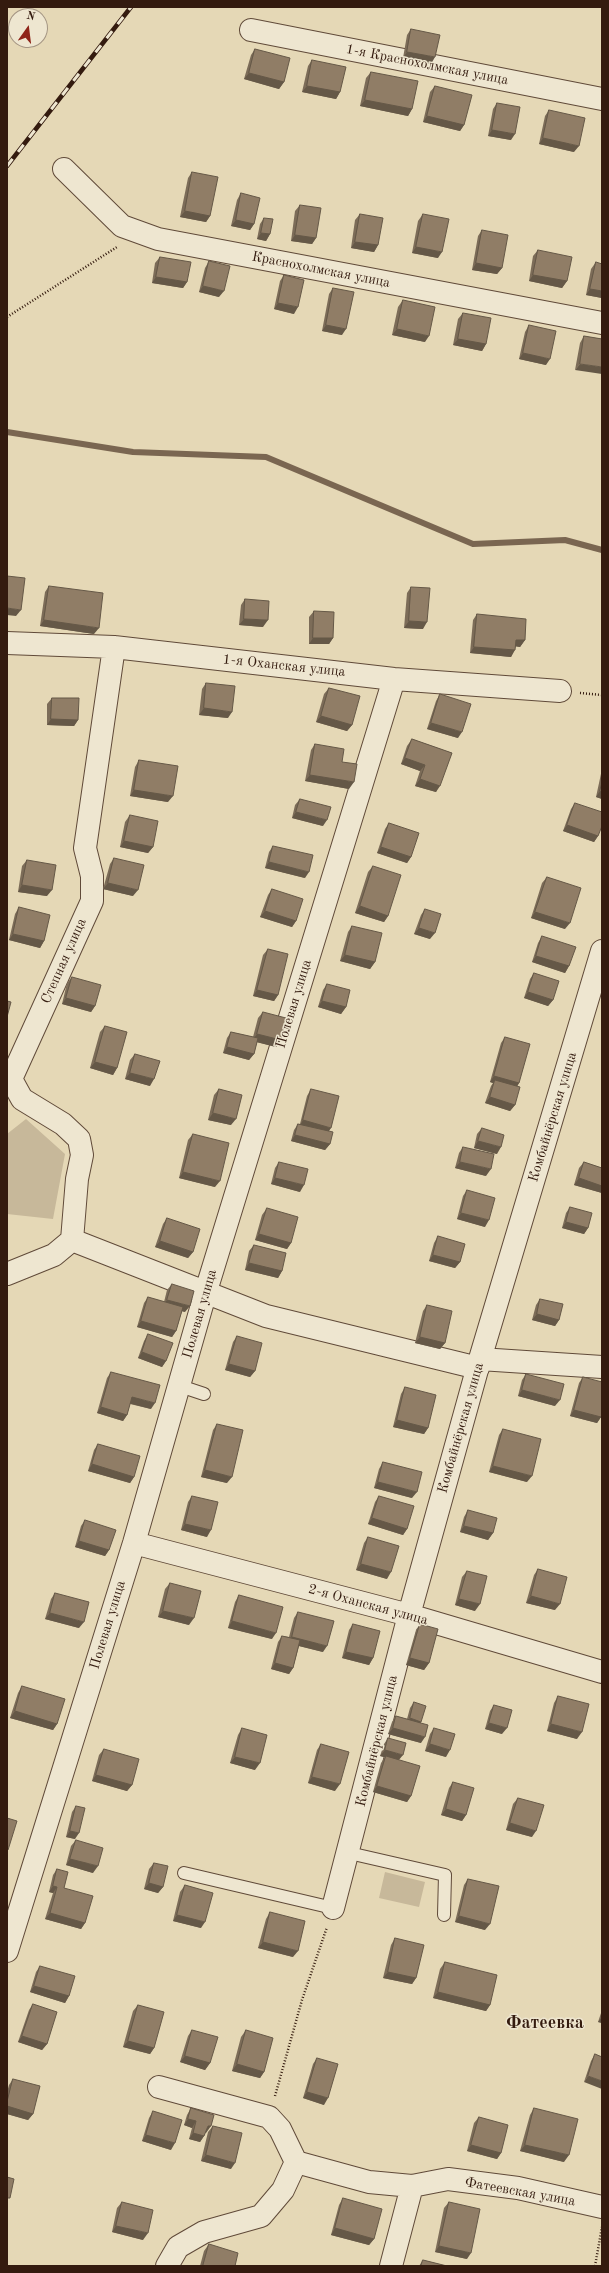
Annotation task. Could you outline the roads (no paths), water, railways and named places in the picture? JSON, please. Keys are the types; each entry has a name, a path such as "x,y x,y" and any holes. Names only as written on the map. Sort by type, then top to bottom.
{"street":[{"name":"1-я Краснохолмская улица","path":"251,30 602,98"},
{"name":"Краснохолмская улица","path":"64,169 122,226 158,239 602,323"},
{"name":"1-я Оханская улица","path":"7,644 114,647 394,679 560,691"},
{"name":"Степная улица","path":"72,1240 77,1179 82,1155 79,1139 63,1124 22,1099 9,1079 92,901 92,876 85,848 114,647"},
{"name":"Полевая улица","path":"7,1951 134,1543 206,1291 394,679"},
{"name":"Комбайнёрская улица","path":"333,1908 409,1615 479,1363 602,951"},
{"path":"7,1274 54,1255 72,1240 206,1291 266,1316 479,1363 602,1367"},
{"name":"2-я Оханская улица","path":"134,1543 409,1615 602,1672"},
{"path":"159,2087 269,2117 280,2129 296,2162 283,2190 261,2216 204,2232 178,2247 167,2266"},
{"name":"Фатеевская улица","path":"296,2162 369,2182 412,2186 448,2179 518,2188 602,2207"},
{"path":"391,2266 412,2186"}],"lane":[{"path":"180,1386 204,1394"},
{"path":"348,1853 445,1875 444,1915"},
{"path":"184,1873 333,1908"}],"waterway":[{"path":"7,432 133,452 266,457 473,544 565,540 602,550"}],"railway":[{"path":"7,166 131,7"}],"district":[{"name":"Фатеевка","path":"545,2023"}]}
